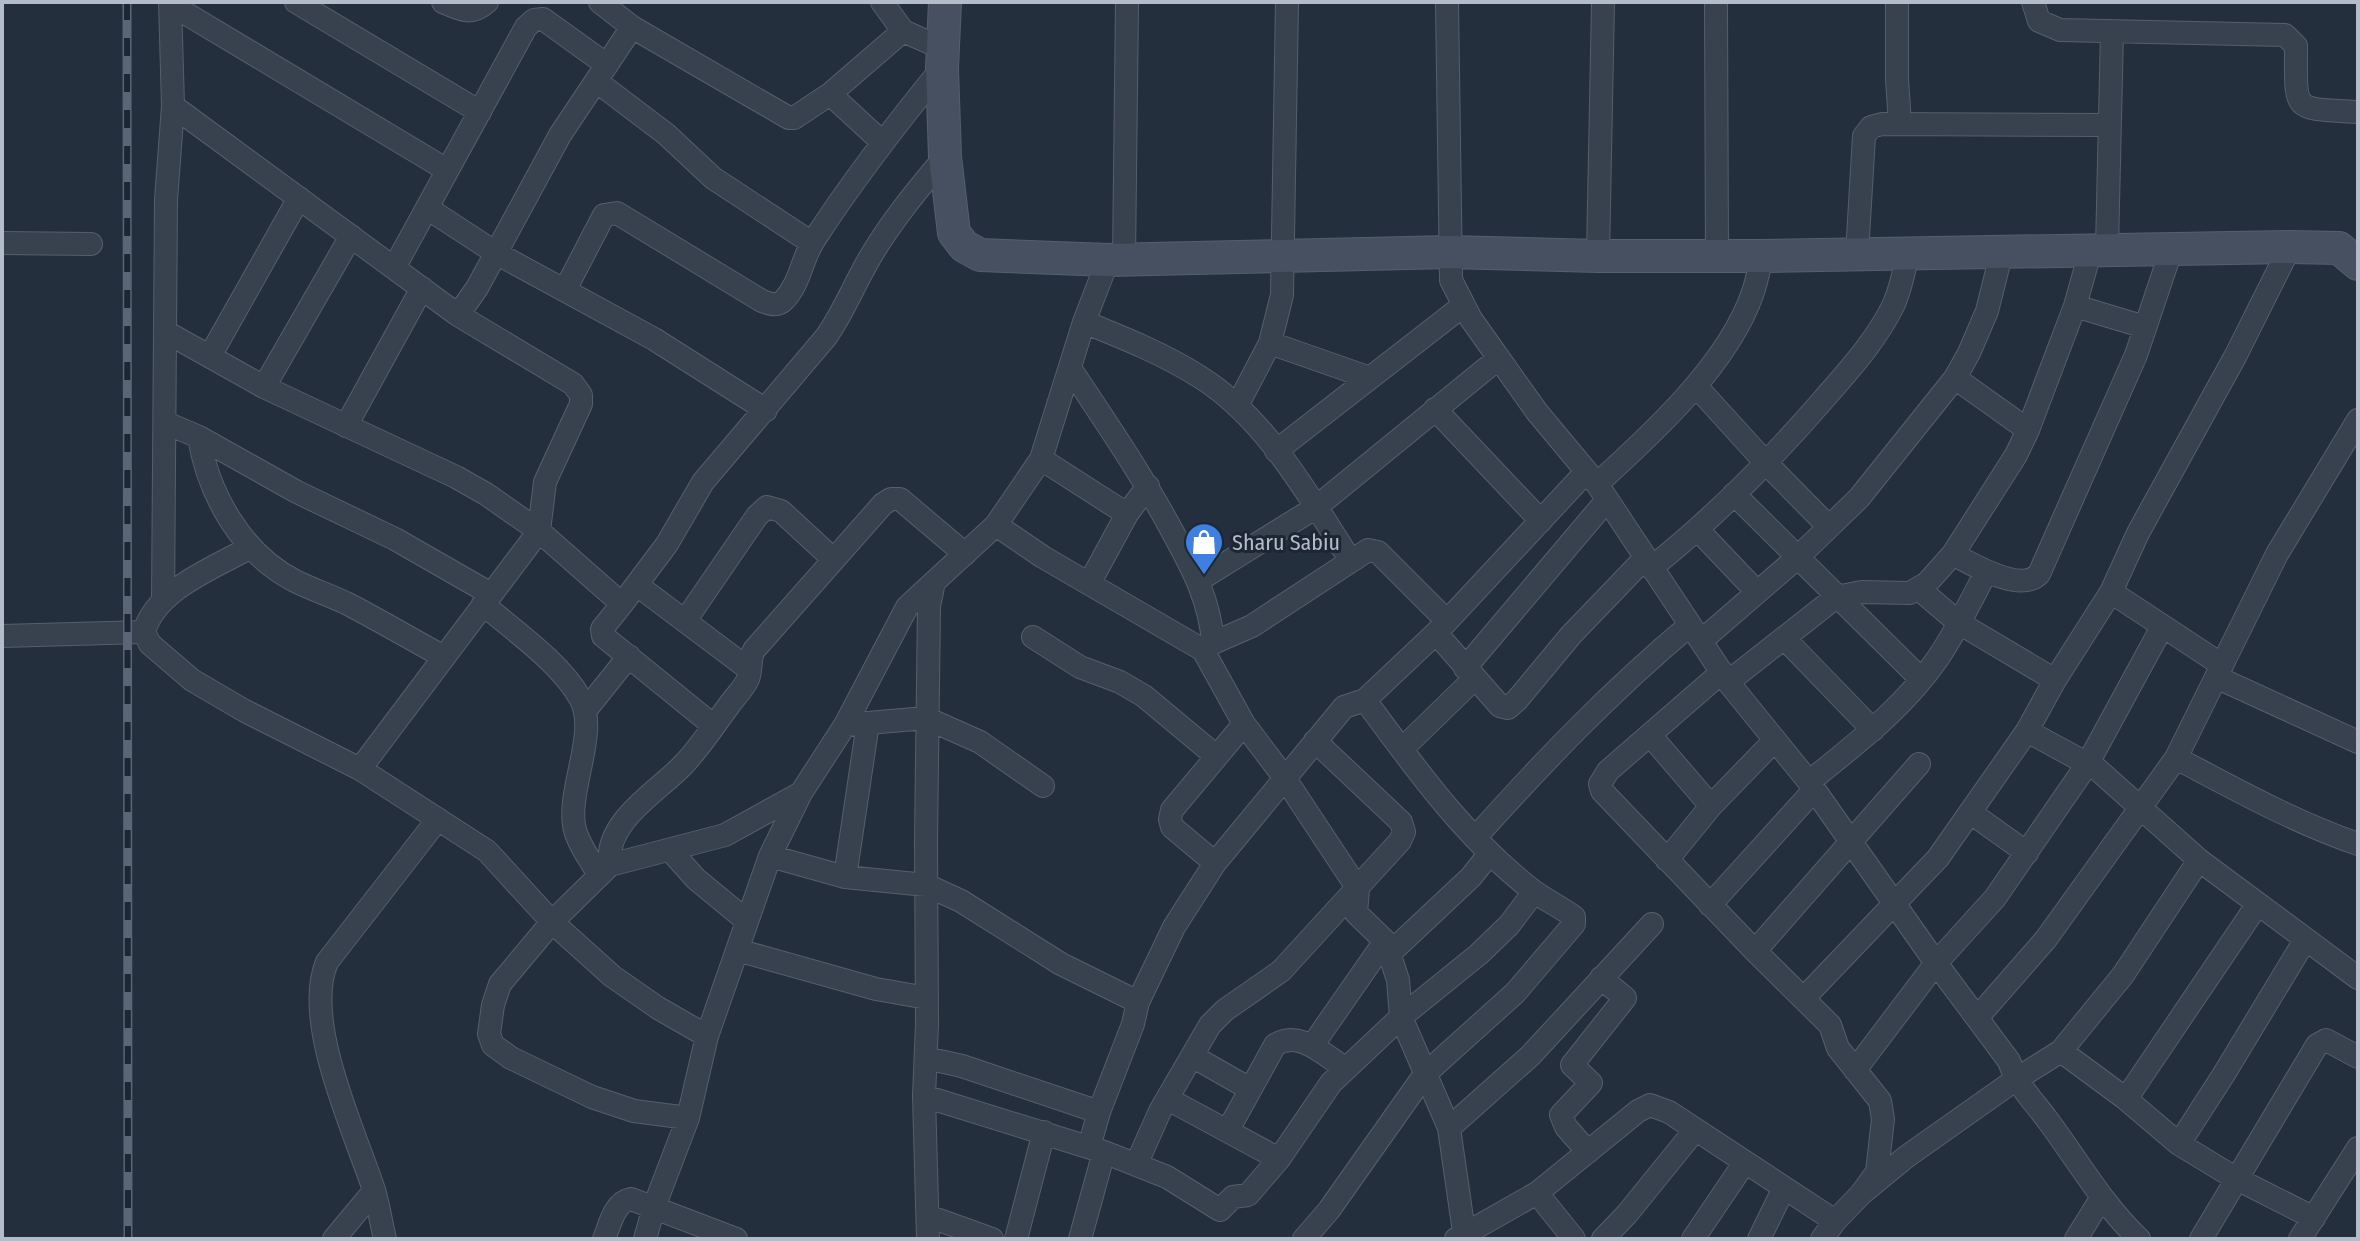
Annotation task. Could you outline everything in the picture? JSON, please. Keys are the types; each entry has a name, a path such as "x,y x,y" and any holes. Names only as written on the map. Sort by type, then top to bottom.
{"street":[{"path":"296,2 480,112"},
{"path":"443,2 464,12 477,10 487,2"},
{"path":"600,2 632,27 789,118 799,115 830,94 903,31"},
{"path":"882,2 903,31 943,58"},
{"path":"945,2 945,157 954,233 964,246 980,255 1116,260 1449,252 1762,256 2290,247 2352,253"},
{"path":"645,1239 688,1118 707,1036 747,921 770,856 801,793 845,725 907,607 996,525 1041,459 1084,322 1116,260 1127,2"},
{"path":"1237,406 1270,343 1282,295 1287,2"},
{"path":"1447,2 1449,252 1451,280 1464,305 1537,412 1597,485 1725,677 1812,786 2009,1061 2015,1080 2102,1197 2139,1239"},
{"path":"1598,256 1603,2"},
{"path":"1716,2 1717,256"},
{"path":"1897,2 1900,124"},
{"path":"2033,2 2039,21 2060,30 2285,35 2296,46 2296,95 2301,103 2309,109 2358,112"},
{"path":"170,3 447,170"},
{"path":"163,601 166,200 173,106 170,3"},
{"path":"394,268 526,27 534,20 543,19 713,178 812,243"},
{"path":"458,315 477,288 560,135 632,27"},
{"path":"1070,368 1148,486 1199,580 1211,616 1208,646 1244,724 1284,777 1358,889 1356,913 1387,948 1398,980 1401,1017 1449,1128 1462,1237 1537,1193 1638,1111 1650,1105 1669,1112 1784,1188 1828,1230 1877,1172 1883,1119 1880,1101 1838,1048 1830,1025 1667,860 1602,791 1600,784 1608,771 1650,735 1836,597 1862,592 1910,593 1919,589 1953,554 2016,455 2028,430 2099,249 2109,125 2112,32"},
{"path":"565,290 604,215 617,213 762,301 773,305 782,303 791,291 812,243 943,58"},
{"path":"830,94 882,142"},
{"path":"173,106 458,315 573,384 581,395 581,404 545,482 539,531 360,769"},
{"path":"1857,254 1864,136 1871,127 1882,124 2109,125"},
{"path":"714,726 602,632 667,544 703,482 839,319 868,260 909,198 945,157"},
{"path":"210,356 299,198"},
{"path":"427,208 496,253 654,339 766,410"},
{"path":"264,387 351,236"},
{"path":"2,243 91,244"},
{"path":"1804,998 1938,858 2027,731 2055,680 2111,592 2138,533 2236,355 2290,247"},
{"path":"1953,554 1986,572 2026,582 2039,574 2136,355 2172,248"},
{"path":"1312,1046 1387,948 1471,877 1483,845 1587,717 1640,667 1757,592 1859,498 1955,378 1987,311 2002,251"},
{"path":"1208,646 1252,626 1368,550 1378,552 1441,627 1470,673 1500,706 1508,708 1571,635 1648,563 1698,530 1734,494 1869,347 1892,307 1902,282 1908,253"},
{"path":"1080,1239 1096,1150 1099,1112 1133,1024 1138,1002 1174,927 1215,863 1344,707 1365,700 1441,627 1541,521 1597,485 1696,386 1731,335 1752,294 1762,256"},
{"path":"346,426 422,288"},
{"path":"1276,451 1464,305"},
{"path":"2075,306 2145,327"},
{"path":"1084,322 1149,348 1202,378 1237,406 1276,451 1351,561"},
{"path":"166,332 264,387 456,477 539,531 622,604"},
{"path":"1270,343 1370,378"},
{"path":"1199,580 1315,508 1499,358"},
{"path":"1955,378 2028,430"},
{"path":"1696,386 1829,527"},
{"path":"1435,409 1541,521"},
{"path":"1977,1018 2046,939 2176,758 2277,554 2358,420"},
{"path":"166,423 199,437 297,492 395,539 487,599 563,674 581,699 586,723 572,807 574,828 604,869"},
{"path":"199,437 203,461 215,489 249,548 293,581 345,602 444,657"},
{"path":"1041,459 1127,514"},
{"path":"1402,749 1470,673 1597,485"},
{"path":"1090,582 1127,514 1148,486"},
{"path":"1734,494 1921,679"},
{"path":"604,869 612,842 629,815 649,793 684,764 748,679 754,650 883,504 891,499 900,499 965,554"},
{"path":"685,621 757,516 767,507 781,511 833,559"},
{"path":"996,525 1043,557 1208,646"},
{"path":"1698,530 1757,592"},
{"path":"144,632 154,609 163,601 181,587 249,548"},
{"path":"1710,905 1812,786 1873,730 1937,660 1986,572"},
{"path":"928,1239 924,1096 927,998 926,718 929,606 934,582"},
{"path":"637,585 750,670"},
{"path":"1919,589 1959,623 2055,680"},
{"path":"2111,592 2219,671 2358,742"},
{"path":"1855,1070 1936,963 1995,898 2027,853 2088,763 2162,627"},
{"path":"2,636 144,632"},
{"path":"144,632 150,644 192,680 245,711 360,769 487,851 552,922 612,976 658,1008 707,1036"},
{"path":"1033,637 1080,667 1120,682 1144,696 1216,756"},
{"path":"1784,638 1873,730"},
{"path":"585,711 629,656"},
{"path":"1304,1239 1329,1210 1425,1074 1515,993 1574,924 1574,917 1534,892 1483,845 1429,786 1365,700"},
{"path":"845,725 926,718 980,742 1043,786"},
{"path":"845,877 868,723"},
{"path":"1215,863 1172,827 1170,819 1172,810 1244,724"},
{"path":"2027,731 2088,763 2199,860 2358,978"},
{"path":"1650,735 1711,806"},
{"path":"1667,860 1711,806 1775,740"},
{"path":"1136,1165 1160,1111 1210,1025 1225,1010 1281,971 1358,889 1400,841 1404,832 1401,822 1315,741"},
{"path":"2176,758 2264,804 2358,844"},
{"path":"1755,951 1919,764"},
{"path":"688,1118 634,1111 592,1097 538,1072 493,1045 489,1034 500,984 552,922 604,869 725,835 801,793"},
{"path":"1971,813 2027,853"},
{"path":"385,1239 374,1191 350,1128 327,1047 323,1028 322,973 327,962 438,819"},
{"path":"670,850 696,879 747,921"},
{"path":"770,856 845,877 926,885 961,901 1061,964 1138,1002"},
{"path":"1861,1194 1906,1157 2061,1051 2123,975 2199,860"},
{"path":"924,1096 1044,1132 1136,1165 1167,1177 1220,1210 1233,1197 1248,1195 1279,1159 1331,1083 1345,1068 1401,1017 1479,954 1509,925 1534,892"},
{"path":"2126,1099 2257,905"},
{"path":"1449,1128 1530,1056 1652,924"},
{"path":"2179,1144 2305,940"},
{"path":"737,950 876,989 927,998"},
{"path":"1588,1152 1566,1127 1561,1115 1591,1083 1572,1065 1625,998 1601,978"},
{"path":"1228,1130 1275,1045 1283,1039 1295,1039 1312,1046 1345,1068"},
{"path":"2201,1239 2317,1045 2326,1040 2358,1057"},
{"path":"2061,1051 2126,1099 2179,1144 2235,1178 2314,1218"},
{"path":"1192,1056 1250,1089"},
{"path":"926,1058 962,1066 1099,1112"},
{"path":"1168,1099 1279,1159"},
{"path":"1603,1239 1695,1130"},
{"path":"1016,1239 1044,1132"},
{"path":"2300,1239 2358,1148"},
{"path":"1693,1239 1745,1162"},
{"path":"1759,1239 1784,1188"},
{"path":"334,1239 374,1191"},
{"path":"1537,1193 1574,1239"},
{"path":"2076,1239 2102,1197"},
{"path":"604,1239 618,1206 624,1200 631,1199 736,1239"},
{"path":"928,1216 992,1239"}],"railway":[{"path":"127,2 128,1239"}],"place":[{"name":"Sharu Sabiu","path":"1204,576"}]}
